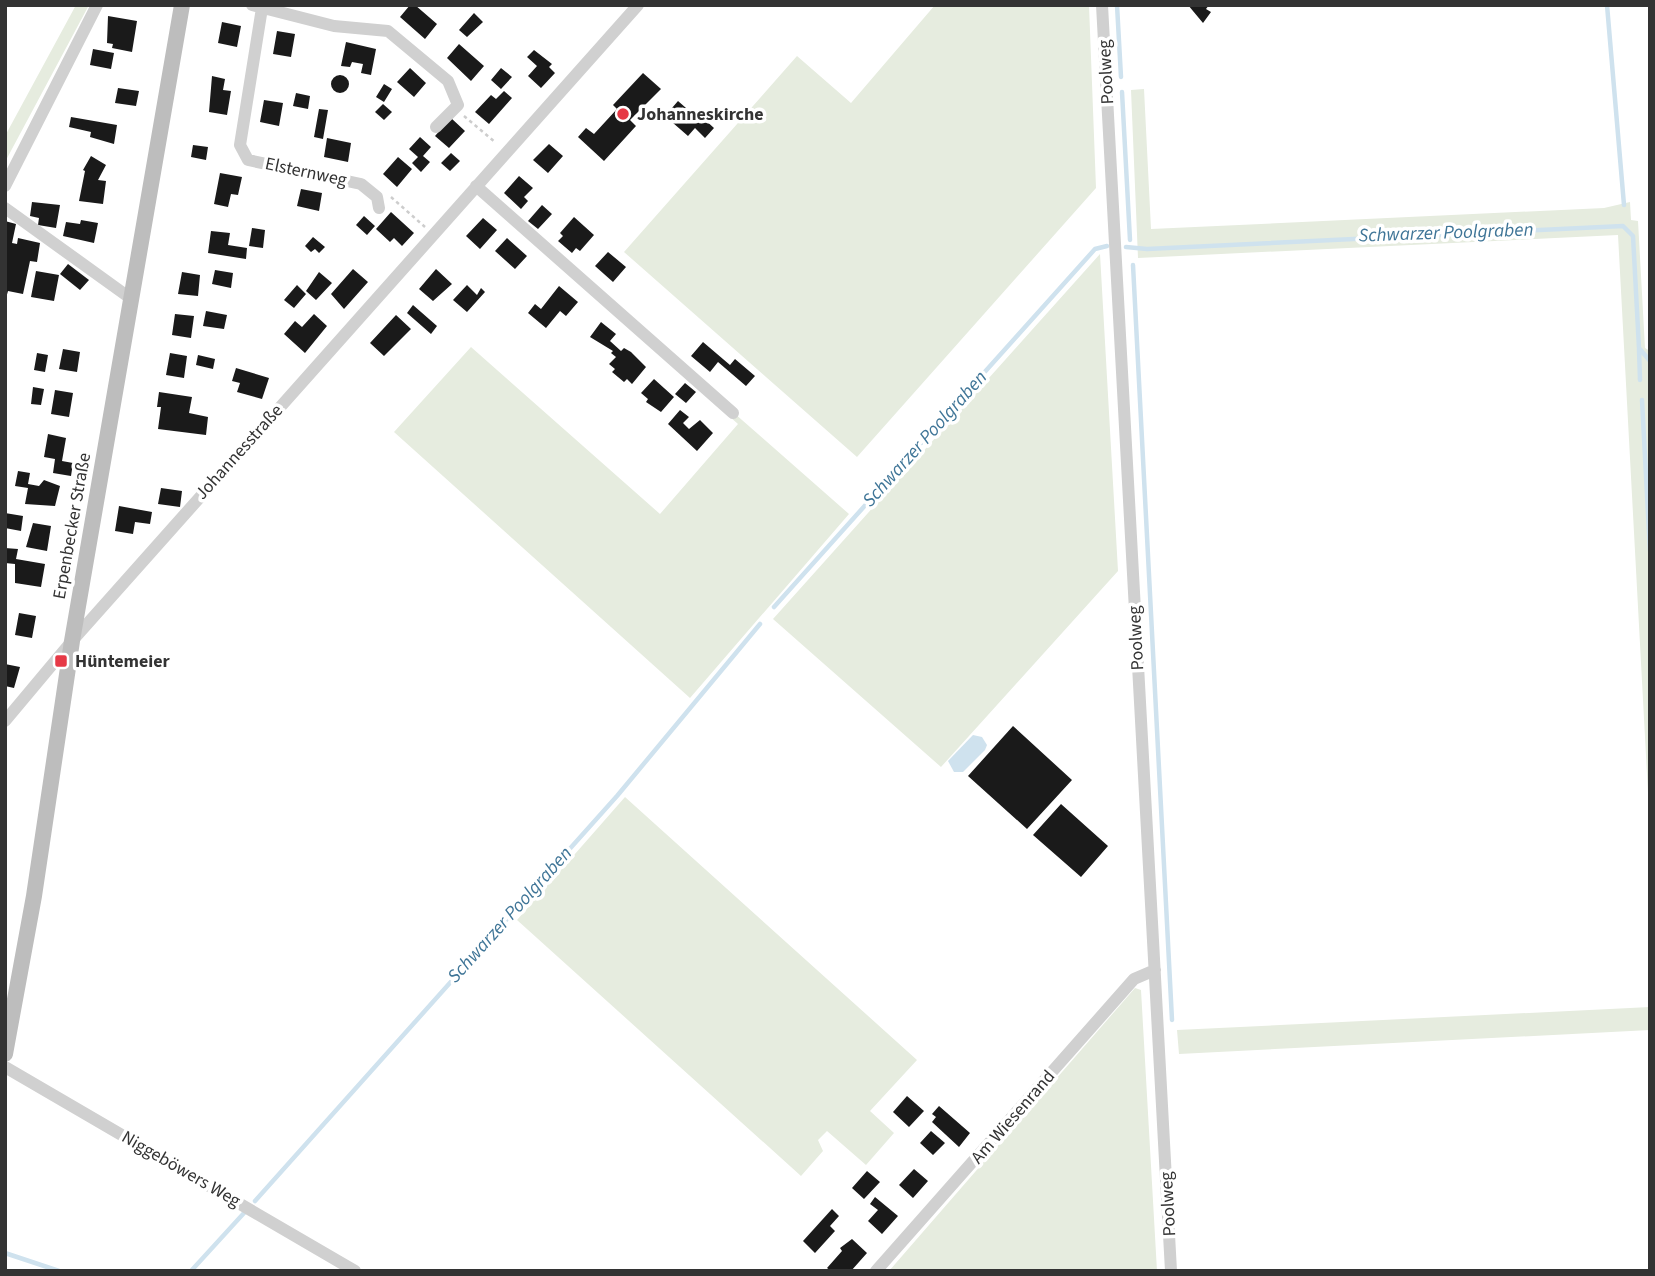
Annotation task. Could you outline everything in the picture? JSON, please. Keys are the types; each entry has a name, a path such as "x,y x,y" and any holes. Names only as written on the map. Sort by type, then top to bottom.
{"main road":[{"name":"Erpenbecker Straße","path":"5,1054 34,897 72,641 182,5"}],"street":[{"path":"5,186 97,5"},
{"name":"Johannesstraße","path":"5,721 72,641 638,5"},
{"name":"Poolweg","path":"1102,5 1171,1271"},
{"path":"257,6 291,10 334,26 388,31 448,81 458,105 436,127"},
{"name":"Elsternweg","path":"257,6 240,145 248,160 361,184 378,202"},
{"path":"476,186 733,413"},
{"path":"5,208 130,299"},
{"name":"Am Wiesenrand","path":"876,1271 1134,979 1155,970"},
{"name":"Niggeböwers Weg","path":"5,1067 355,1271"}],"path":[{"path":"458,105 460,112 507,152"},
{"path":"378,202 391,198 433,234"}],"shaded area":[{"path":"76,5 89,5 5,162 5,136"},
{"path":"935,5 1089,5 1096,188 857,457 624,252 797,56 851,103"},
{"path":"1144,89 1151,229 1604,208 1630,202 1631,220 1638,221 1645,348 1650,351 1650,830 1618,235 1138,258 1131,90"},
{"path":"1100,254 1118,571 941,767 773,619"},
{"path":"471,347 660,514 738,424 730,417 734,413 849,514 690,698 394,432"},
{"path":"625,797 917,1060 870,1111 894,1133 866,1165 827,1131 818,1140 823,1151 801,1176 517,920"},
{"path":"1135,988 1141,990 1157,1271 889,1271"},
{"path":"1650,1007 1650,1030 1179,1054 1177,1030"}],"water":[{"path":"973,735 982,737 987,745 985,750 963,772 954,772 948,761"}],"building":[{"path":"410,5 415,5 437,24 425,39 400,17"},
{"path":"1188,5 1209,5 1206,9 1211,12 1203,23"},
{"path":"474,13 483,22 467,37 459,30"},
{"path":"108,16 137,21 132,52 112,48 113,44 107,43"},
{"path":"222,22 241,26 237,47 218,43"},
{"path":"277,31 295,34 291,57 273,54"},
{"path":"346,42 376,49 371,75 361,73 363,64 352,62 350,67 341,66"},
{"path":"459,44 484,66 471,81 447,58"},
{"path":"93,49 114,53 111,69 90,65"},
{"path":"534,50 552,64 549,67 555,73 541,88 528,76 537,66 527,57"},
{"path":"410,68 426,83 414,97 397,82"},
{"path":"501,68 512,77 501,89 491,80"},
{"name":"Johanneskirche","path":"643,73 661,89 630,120 636,126 604,161 578,137 586,128 594,134 617,109 613,105"},
{"path":"340,75 346,78 349,84 346,90 340,93 334,90 331,84 334,78"},
{"path":"212,76 225,79 223,90 231,91 227,115 209,112"},
{"path":"384,84 392,89 384,102 376,97"},
{"path":"118,88 139,91 136,106 115,103"},
{"path":"504,91 512,98 489,124 475,112 491,95 496,99"},
{"path":"296,93 310,96 308,109 293,106"},
{"path":"264,100 283,103 279,126 260,122"},
{"path":"678,101 701,121 703,118 714,128 705,138 695,128 688,136 665,116"},
{"path":"383,104 392,112 384,120 375,112"},
{"path":"319,109 328,110 323,139 314,137"},
{"path":"71,117 117,125 114,144 90,137 91,132 69,127"},
{"path":"451,118 465,131 449,148 435,136"},
{"path":"420,137 431,147 423,156 430,162 421,172 412,163 418,157 409,149"},
{"path":"327,138 351,143 348,162 324,157"},
{"path":"549,144 563,156 548,173 533,160"},
{"path":"193,145 208,147 206,160 191,157"},
{"path":"451,153 460,161 450,171 441,163"},
{"path":"91,156 106,165 98,180 106,181 103,204 79,201 85,171 83,170"},
{"path":"398,157 412,169 397,187 383,174"},
{"path":"220,173 242,177 238,195 231,194 228,207 214,204"},
{"path":"519,176 533,188 524,197 528,201 521,209 504,193"},
{"path":"301,189 322,193 319,211 297,206"},
{"path":"32,202 60,205 56,228 38,225 39,218 30,216"},
{"path":"542,205 552,214 538,229 528,221"},
{"path":"391,212 414,233 402,246 394,238 390,242 376,229"},
{"path":"364,216 375,226 367,235 356,225"},
{"path":"574,217 594,235 580,251 576,248 572,253 558,241 563,236 560,233"},
{"path":"483,218 497,230 480,249 466,236"},
{"path":"81,220 98,223 94,243 63,236 66,222 80,224"},
{"path":"5,221 16,224 12,243 17,244 18,238 40,243 37,262 30,261 23,294 8,291 6,298"},
{"path":"252,228 265,230 263,248 249,246"},
{"path":"211,231 230,233 228,245 247,248 246,259 208,253"},
{"path":"313,237 325,247 319,253 315,249 311,252 305,246"},
{"path":"507,238 527,256 515,269 495,251"},
{"path":"608,252 626,267 613,282 595,266"},
{"path":"68,264 89,280 80,290 60,274"},
{"path":"353,269 368,282 344,309 331,294"},
{"path":"436,269 452,284 433,301 419,289"},
{"path":"215,270 233,273 231,288 212,284"},
{"path":"36,271 59,275 54,301 31,297"},
{"path":"182,272 200,275 198,296 178,294"},
{"path":"319,272 332,283 316,300 306,291"},
{"path":"297,285 306,294 294,308 284,300"},
{"path":"467,285 477,295 481,288 485,292 467,312 453,300"},
{"path":"559,286 578,302 566,316 560,311 546,328 528,313 535,304 541,309"},
{"path":"413,305 437,326 431,334 407,313"},
{"path":"206,311 227,315 224,329 203,326"},
{"path":"175,314 194,316 191,338 172,335"},
{"path":"314,314 327,326 305,353 284,334 295,321 302,327"},
{"path":"396,315 411,329 384,356 370,343"},
{"path":"601,322 616,334 610,341 621,351 624,348 631,352 646,367 632,384 627,379 624,382 612,372 615,369 609,364 616,357 611,353 613,351 590,337"},
{"path":"703,342 730,365 735,359 755,376 746,386 718,362 710,372 691,356"},
{"path":"63,349 80,352 77,372 59,369"},
{"path":"37,353 48,355 45,372 34,370"},
{"path":"170,353 187,356 184,378 166,375"},
{"path":"198,355 215,359 213,369 196,365"},
{"path":"236,368 269,378 262,399 237,392 240,383 232,381"},
{"path":"654,379 674,397 661,412 646,402 648,399 641,393"},
{"path":"685,383 696,392 686,403 675,394"},
{"path":"33,387 44,389 41,405 31,404"},
{"path":"55,390 73,393 69,417 51,414"},
{"path":"159,392 192,397 189,413 208,417 206,435 158,429 161,407 157,407"},
{"path":"680,410 689,417 683,423 689,429 700,420 713,433 697,451 668,424"},
{"path":"48,434 66,438 62,461 73,463 71,476 53,473 55,459 44,457"},
{"path":"18,471 30,473 28,484 39,486 44,480 60,486 55,506 25,504 28,488 15,486"},
{"path":"161,488 182,491 180,507 158,504"},
{"path":"119,506 152,512 150,524 135,522 133,534 115,531"},
{"path":"5,513 23,516 21,531 5,528"},
{"path":"33,523 51,526 47,551 26,547"},
{"path":"5,548 18,549 16,559 45,564 41,587 15,583 15,564 5,563"},
{"path":"19,613 36,616 32,638 15,635"},
{"path":"5,664 20,667 14,688 5,686"},
{"path":"1013,726 1072,780 1027,829 968,776"},
{"path":"1061,804 1108,846 1081,877 1033,835"},
{"path":"907,1096 924,1111 909,1127 893,1112"},
{"path":"939,1106 970,1133 959,1147 932,1122 936,1117 932,1114"},
{"path":"931,1131 945,1143 933,1155 920,1143"},
{"path":"914,1169 928,1181 913,1198 899,1185"},
{"path":"867,1171 880,1182 864,1199 852,1188"},
{"path":"875,1197 898,1216 882,1234 868,1221 878,1210 870,1204"},
{"path":"832,1209 839,1216 830,1226 835,1231 815,1253 803,1241"},
{"path":"852,1239 867,1253 851,1271 831,1271 827,1268 842,1251 840,1248"}],"waterway":[{"path":"1117,5 1121,77"},
{"path":"1607,5 1624,205"},
{"path":"1122,92 1130,240"},
{"name":"Schwarzer Poolgraben","path":"1126,247 1147,249 1623,226 1633,236 1639,348 1650,361"},
{"name":"Schwarzer Poolgraben","path":"774,607 1095,249 1107,246"},
{"path":"1133,265 1172,1020"},
{"path":"1639,349 1640,380"},
{"path":"1642,400 1650,551"},
{"name":"Schwarzer Poolgraben","path":"255,1201 617,796 760,624"},
{"name":"Schwarzer Poolgraben","path":"191,1271 244,1213"},
{"name":"Schwarzer Poolgraben","path":"5,1253 59,1271"}],"place":[{"name":"Johanneskirche","path":"623,114"},
{"name":"Hüntemeier","path":"61,661"}]}
